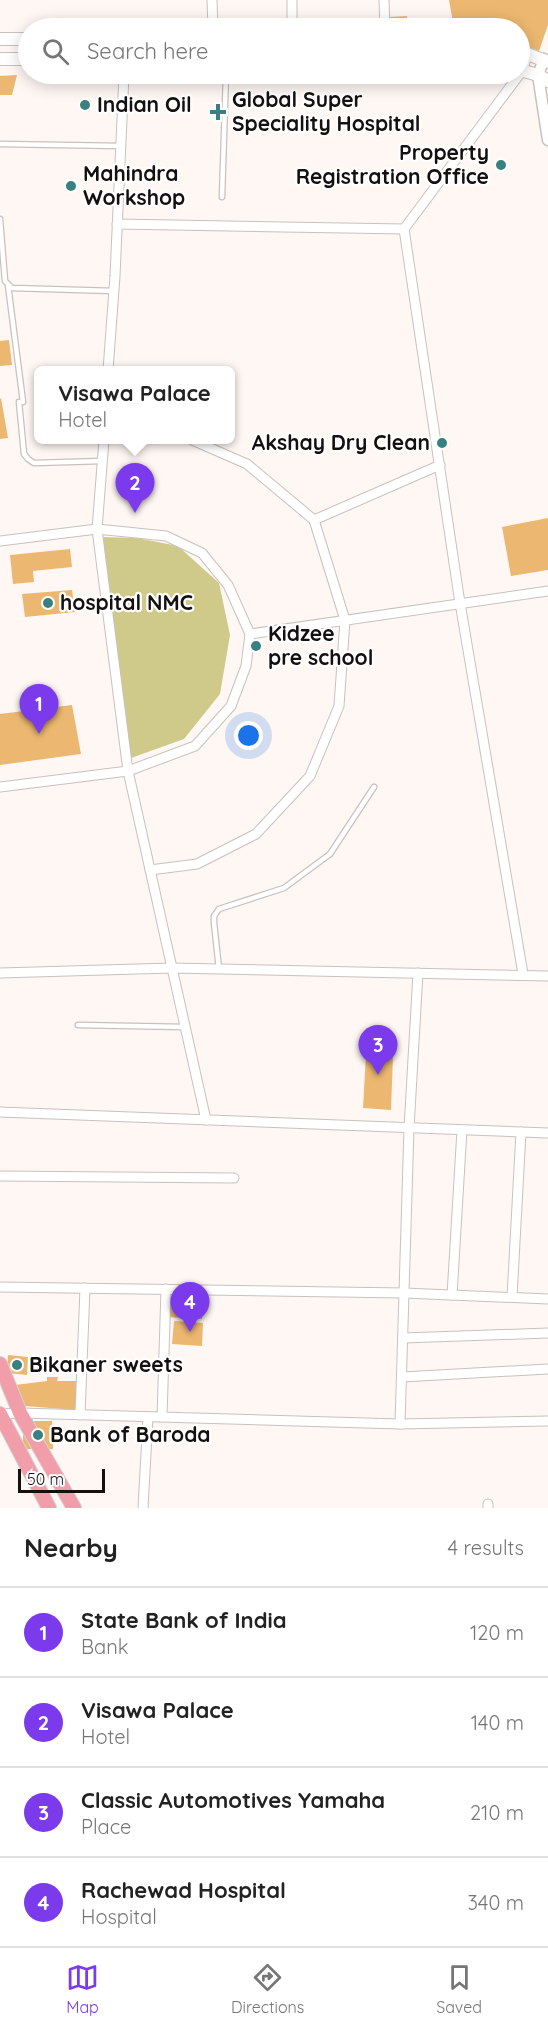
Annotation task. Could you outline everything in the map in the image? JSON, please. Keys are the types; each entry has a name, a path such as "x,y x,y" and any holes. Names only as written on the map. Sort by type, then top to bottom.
{"main road":[{"path":"0,39 18,39"},
{"path":"530,53 547,57"},
{"path":"0,58 18,59"},
{"path":"1,1368 20,1413 74,1508"},
{"path":"0,1414 49,1508"}],"street":[{"path":"212,0 213,18"},
{"path":"291,0 292,18"},
{"path":"384,0 385,18"},
{"path":"547,57 543,78 548,140"},
{"path":"108,366 124,84"},
{"path":"511,84 404,229 460,603 523,974"},
{"path":"117,224 404,229"},
{"path":"104,444 97,529 128,771 206,1120"},
{"path":"150,870 197,864 255,834 310,776 339,706 345,620 314,520 247,464 201,444"},
{"path":"314,520 440,465"},
{"path":"0,541 97,529 166,536 202,553 228,585 250,634 246,666 231,706 195,746 128,771 0,787"},
{"path":"250,634 548,591"},
{"path":"0,973 172,968 548,976"},
{"path":"400,1424 409,1128 418,973"},
{"path":"0,1112 548,1133"},
{"path":"452,1295 462,1130"},
{"path":"512,1297 521,1132"},
{"path":"0,1176 234,1178"},
{"path":"0,1287 404,1293 548,1299"},
{"path":"80,1414 85,1288"},
{"path":"162,1417 166,1289"},
{"path":"403,1338 548,1333"},
{"path":"402,1377 548,1369"},
{"path":"0,1414 80,1414 400,1424 548,1421"},
{"path":"143,1508 148,1417"}],"lane":[{"path":"222,197 226,84"},
{"path":"0,144 121,146"},
{"path":"0,219 5,281 8,285 21,402 24,454 34,463 102,461"},
{"path":"8,285 12,288 114,291"},
{"path":"219,969 214,923 214,916 219,909 284,888 330,854 374,787"},
{"path":"78,1025 185,1027"}],"shaded area":[{"path":"102,537 137,538 178,546 219,583 230,635 220,694 184,739 131,758"}],"building":[{"path":"449,0 548,0 548,25 539,51 530,48 530,18 452,18"},
{"path":"407,16 407,18 388,18"},
{"path":"17,75 12,95 0,95 0,76"},
{"path":"9,340 12,365 0,366 0,341"},
{"path":"0,399 8,438 0,439"},
{"path":"548,518 548,570 511,576 502,527"},
{"path":"70,549 72,567 33,571 34,582 13,584 10,555"},
{"name":"hospital NMC","path":"72,590 75,612 25,617 22,594"},
{"path":"72,705 81,754 0,765 0,714"},
{"path":"366,1054 393,1056 391,1110 363,1108"},
{"path":"168,1298 203,1301 202,1319 166,1317"},
{"path":"174,1321 203,1323 202,1346 172,1344"},
{"name":"Bikaner sweets","path":"8,1355 28,1357 27,1375 7,1373"},
{"path":"47,1377 58,1377 57,1381 77,1381 75,1410 25,1406 15,1385 47,1381"},
{"name":"Bank of Baroda","path":"23,1421 52,1421 53,1449 23,1449"}],"place":[{"name":"Indian Oil","path":"85,105"},
{"name":"Global Super Speciality Hospital","path":"218,112"},
{"name":"Property Registration Office","path":"501,165"},
{"name":"Mahindra Workshop","path":"71,186"},
{"name":"Akshay Dry Clean","path":"442,443"},
{"name":"Visawa Palace","path":"135,513"},
{"name":"hospital NMC","path":"48,603"},
{"name":"Kidzee pre school","path":"256,646"},
{"name":"State Bank of India","path":"39,734"},
{"name":"Classic Automotives Yamaha","path":"378,1075"},
{"name":"Rachewad Hospital","path":"190,1332"},
{"name":"Bikaner sweets","path":"17,1365"},
{"name":"Bank of Baroda","path":"38,1435"}]}
